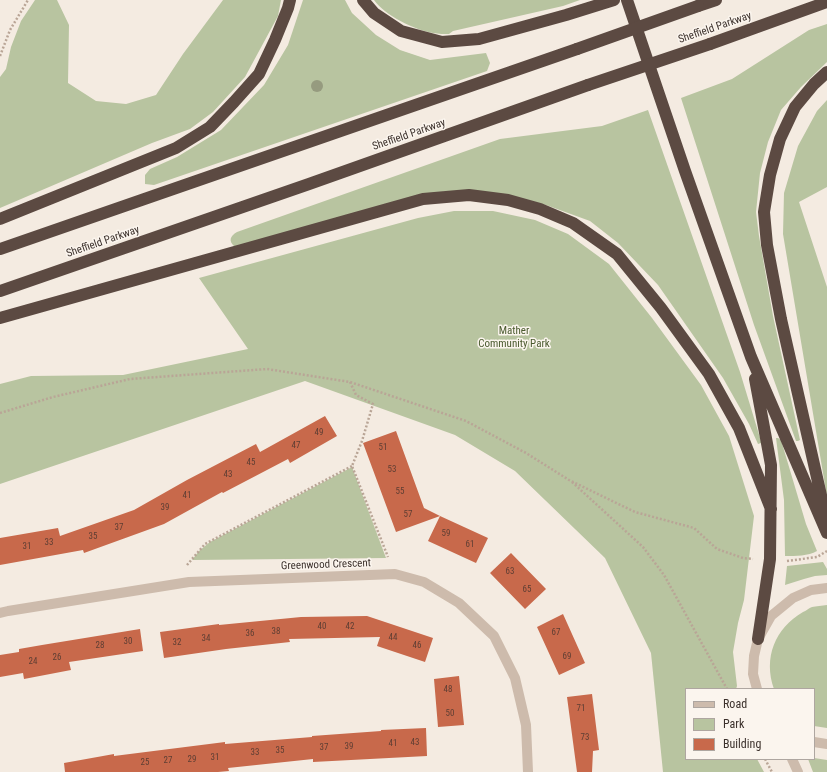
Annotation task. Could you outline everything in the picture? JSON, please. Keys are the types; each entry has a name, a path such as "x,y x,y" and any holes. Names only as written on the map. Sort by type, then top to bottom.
{"highway":[{"path":"0,219 176,148 210,127 258,74 275,40 290,0"},
{"path":"363,0 374,13 401,31 442,42 479,39 566,16 614,0"},
{"path":"626,0 751,357 825,528"},
{"path":"0,249 716,0"},
{"name":"Sheffield Parkway","path":"0,291 827,2"},
{"path":"825,528 823,504 781,319 767,245 764,212 772,168 780,139 795,107 827,72"},
{"path":"0,318 423,199 469,195 508,200 540,209 572,223 617,254 661,308 709,374 738,428 771,509"},
{"path":"751,357 771,465 770,559 758,639"}],"street":[{"name":"Greenwood Crescent","path":"0,613 189,582 395,574 424,582 459,604 494,636 515,678 526,725 528,772"},
{"path":"757,688 753,674 754,656 758,639 772,616 793,598 811,590 827,588"},
{"path":"815,742 827,744"},
{"path":"792,760 798,772"}],"path":[{"path":"0,56 10,30 28,0"},
{"path":"0,413 53,397 130,379 267,369 350,382 466,421 526,453 569,480 634,512 694,528 717,549 743,558 785,561 817,557 827,551"},
{"path":"189,582 187,566 205,544 352,466 362,441 373,404 356,395 350,382"},
{"path":"352,466 395,574"},
{"path":"569,480 643,547 652,558 664,575 726,688"},
{"path":"766,760 772,772"}],"green space":[{"path":"35,0 57,0 69,25 68,83 96,101 126,104 156,95 183,54 223,0 281,0 278,16 245,77 213,112 190,129 152,143 0,208 0,77 6,69 11,47 21,21"},
{"path":"303,0 345,0 352,13 376,35 400,50 430,60 486,53 490,63 487,71 154,185 145,184 145,175 150,169 177,157 221,130 264,85 288,45"},
{"path":"374,0 580,0 563,6 453,31 449,34 439,34 418,29 400,21 385,11"},
{"path":"827,24 827,62 801,87 781,110 768,142 760,173 756,212 773,316 800,440 796,441 754,325 681,98 732,79 809,30"},
{"path":"827,100 827,187 799,202 827,287 827,497 783,234 784,193 798,146 817,111"},
{"path":"648,110 740,372 761,443 758,444 749,424 723,378 658,285 618,243 590,221 546,205 482,191 447,191 415,198 235,247 231,243 231,237 237,232 500,139 602,126"},
{"name":"Mather Community Park","path":"454,211 493,211 535,220 568,234 609,264 652,318 701,385 729,436 754,516 744,600 733,652 737,686 736,688 685,688 685,760 758,760 764,772 663,772 651,653 605,558 515,471 455,435 305,381 0,484 0,384 31,376 123,375 248,349 199,278 418,218"},
{"path":"776,438 781,440 806,524 817,551 810,554 785,556 784,500"},
{"path":"352,467 386,558 192,560 199,551 210,542"},
{"path":"823,562 827,569 827,575 815,576 785,585 787,566"},
{"path":"827,605 827,728 815,726 815,688 774,688 771,677 771,655 779,635 785,626 793,619 811,607"},
{"path":"815,758 827,760 827,772 813,772 808,760 815,760"}],"building":[{"path":"325,416 337,436 290,463 288,459 223,493 222,492 164,524 84,553 83,550 0,565 0,538 58,528 60,536 134,510 256,444 260,452"},
{"path":"396,431 424,508 440,516 396,532 363,443"},
{"path":"440,516 488,538 476,563 428,541"},
{"path":"511,553 546,589 525,609 490,573"},
{"path":"563,614 585,663 559,675 537,627"},
{"path":"367,616 433,638 425,662 377,646 380,637 289,639 290,642 164,658 160,632 219,624 301,617"},
{"path":"140,629 143,651 69,662 71,670 24,679 23,673 0,677 0,655 19,652 19,649"},
{"path":"459,676 464,725 438,727 434,679"},
{"path":"592,694 599,750 593,751 592,772 577,772 567,697"},
{"path":"426,728 427,756 313,762 313,759 228,768 229,771 218,772 65,772 64,763 114,754 114,756 225,742 225,744 381,730"}]}
